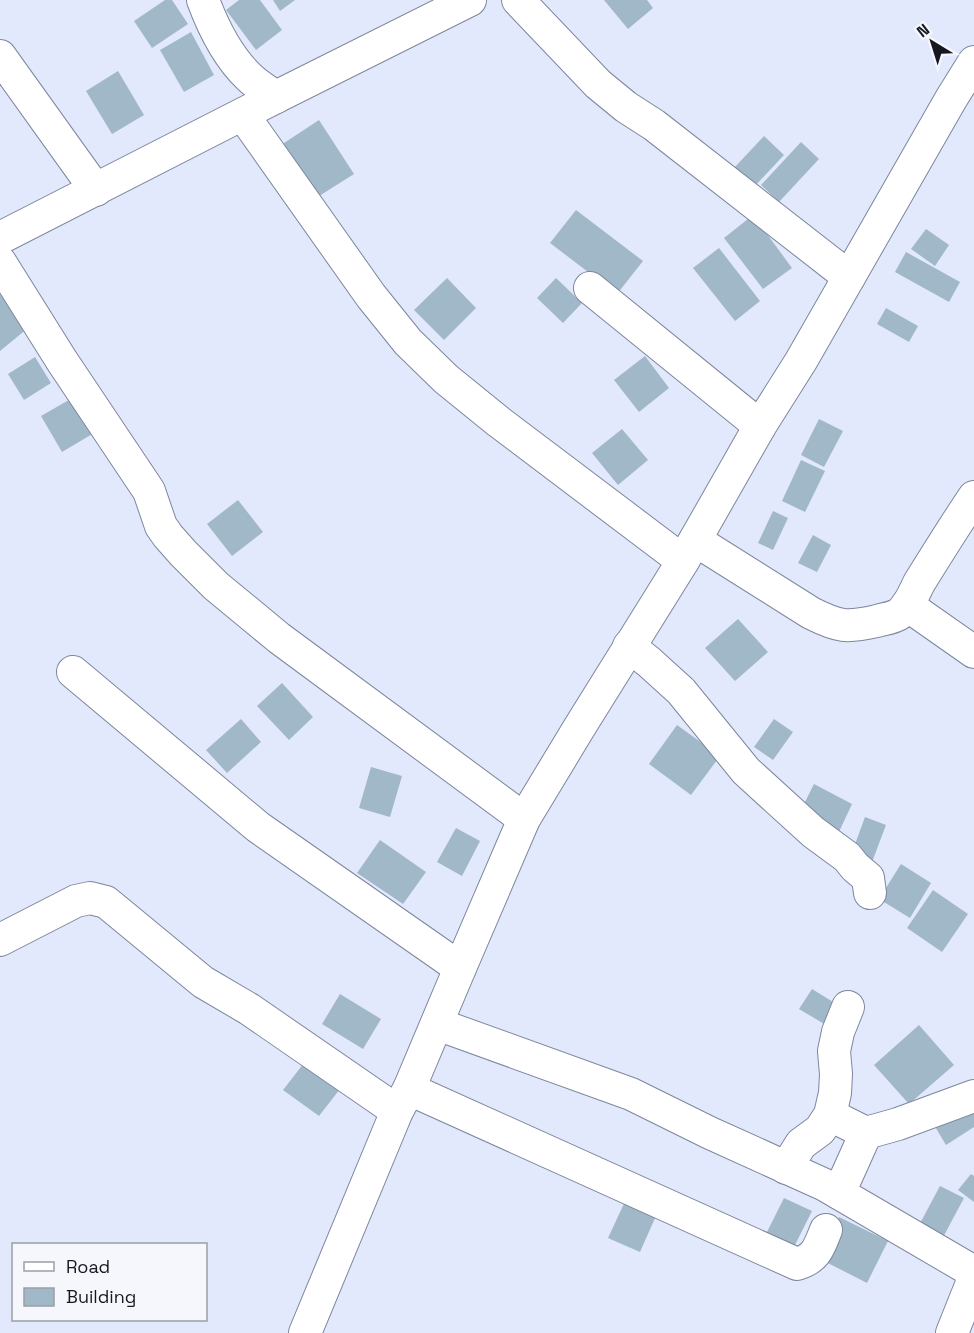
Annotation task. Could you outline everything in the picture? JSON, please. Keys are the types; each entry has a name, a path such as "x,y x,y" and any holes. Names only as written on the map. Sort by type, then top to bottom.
{"street":[{"path":"203,0 221,39 248,77 276,97"},
{"path":"0,238 470,0"},
{"path":"518,0 598,84 849,277"},
{"path":"305,1333 524,819 689,550 974,62"},
{"path":"3,66 96,190"},
{"path":"243,115 371,296 408,342 446,379 498,422 689,550 774,591 830,622 844,626 862,624 900,614 965,531 974,497"},
{"path":"0,262 62,361 149,491 161,526 183,553 216,586 279,638 524,819"},
{"path":"590,288 760,426"},
{"path":"907,605 974,652"},
{"path":"629,646 681,691 746,771 813,832 847,857 868,878 870,893"},
{"path":"73,672 258,827 460,968"},
{"path":"0,940 76,901 90,898 106,902 203,982 403,1100 797,1264 806,1261 816,1253 826,1230"},
{"path":"786,1168 801,1144 820,1130 830,1115 835,1093 834,1051 838,1032 848,1007"},
{"path":"437,1024 631,1094 825,1185 974,1272"},
{"path":"830,1115 866,1133 898,1124 974,1095"},
{"path":"839,1193 866,1133"},
{"path":"952,1333 974,1278"}],"building":[{"path":"165,0 172,0 188,24 152,48 134,21"},
{"path":"239,0 260,0 282,30 256,50 226,10"},
{"path":"273,0 295,0 280,11"},
{"path":"604,0 647,0 653,8 628,29"},
{"path":"191,32 214,75 184,92 160,50"},
{"path":"118,71 144,115 112,134 86,91"},
{"path":"319,120 354,174 316,198 281,145"},
{"path":"764,136 784,155 754,187 734,168"},
{"path":"801,142 819,159 779,202 761,185"},
{"path":"576,210 643,261 617,294 550,243"},
{"path":"753,215 792,268 763,289 724,238"},
{"path":"926,229 949,245 935,266 911,249"},
{"path":"719,248 760,301 735,321 693,268"},
{"path":"906,252 960,282 949,302 895,272"},
{"path":"447,278 476,308 444,340 414,310"},
{"path":"556,278 582,303 563,323 537,298"},
{"path":"0,294 28,328 0,351"},
{"path":"886,308 918,326 909,342 877,324"},
{"path":"645,356 669,388 639,412 614,380"},
{"path":"35,357 51,383 24,400 8,374"},
{"path":"74,397 94,433 62,452 41,416"},
{"path":"819,419 843,431 824,467 801,455"},
{"path":"622,429 648,460 618,485 592,453"},
{"path":"801,460 825,471 805,512 782,501"},
{"path":"238,500 263,532 232,556 207,524"},
{"path":"773,511 788,518 773,550 758,543"},
{"path":"813,535 831,545 817,572 798,563"},
{"path":"738,619 768,652 735,681 705,648"},
{"path":"282,683 313,717 289,740 257,706"},
{"path":"241,719 261,742 227,773 206,750"},
{"path":"774,719 793,732 773,760 754,747"},
{"path":"677,725 720,756 691,795 649,764"},
{"path":"371,767 402,776 390,817 359,808"},
{"path":"814,784 852,804 838,834 799,814"},
{"path":"865,817 886,825 872,862 851,855"},
{"path":"456,828 480,841 462,876 437,862"},
{"path":"380,840 426,872 403,904 357,873"},
{"path":"901,864 931,883 910,918 879,899"},
{"path":"933,890 968,914 942,952 907,928"},
{"path":"812,989 838,1005 826,1025 799,1009"},
{"path":"340,994 381,1019 363,1049 322,1024"},
{"path":"919,1025 954,1065 909,1104 874,1065"},
{"path":"304,1063 340,1089 319,1116 283,1090"},
{"path":"974,1100 974,1127 946,1145 934,1125"},
{"path":"971,1174 974,1176 974,1202 958,1190"},
{"path":"940,1186 964,1198 941,1241 917,1229"},
{"path":"628,1195 659,1209 640,1252 608,1238"},
{"path":"784,1198 812,1211 793,1249 765,1236"},
{"path":"839,1217 888,1241 867,1283 818,1258"}]}
